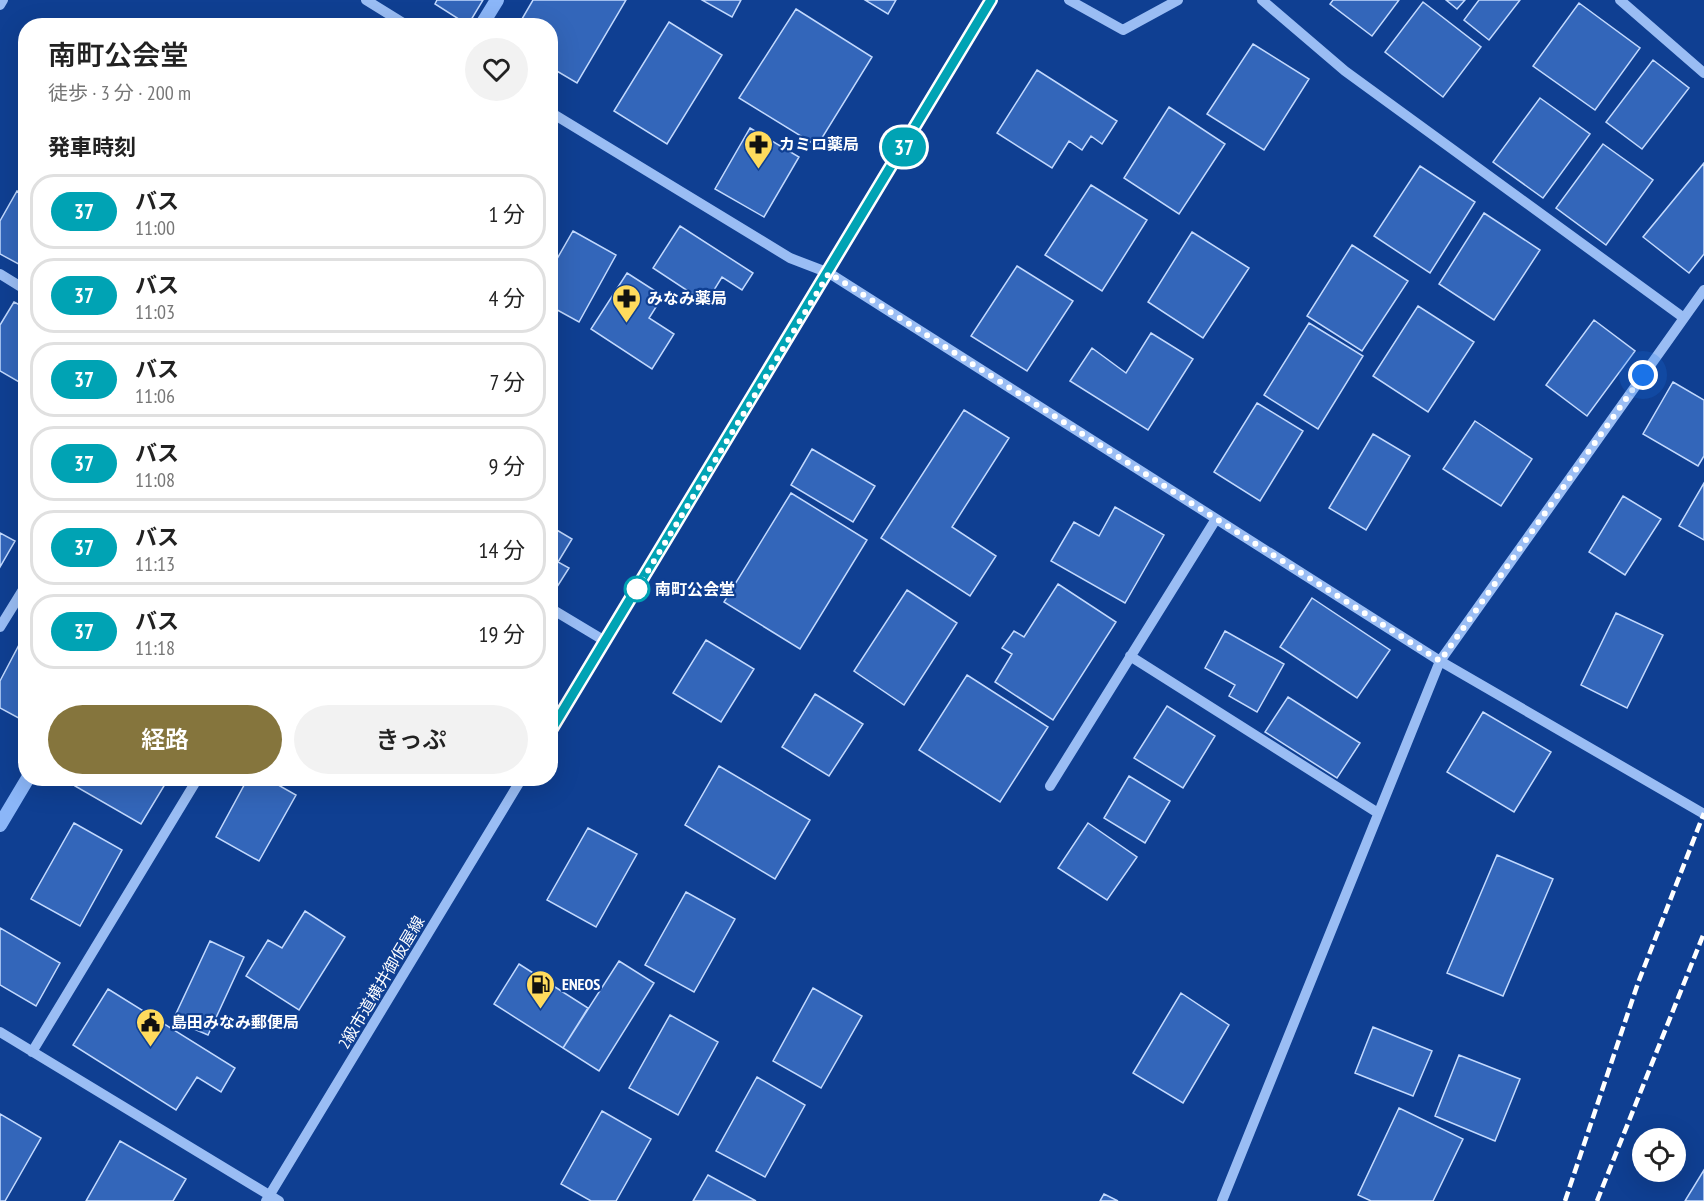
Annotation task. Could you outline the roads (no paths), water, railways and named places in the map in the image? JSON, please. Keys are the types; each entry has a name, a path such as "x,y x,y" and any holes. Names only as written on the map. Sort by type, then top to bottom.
{"street":[{"path":"0,5 3,0"},
{"path":"366,0 395,18"},
{"path":"558,719 829,273 991,0"},
{"path":"1069,0 1123,30 1178,0"},
{"path":"1262,0 1345,71 1684,318"},
{"path":"1620,0 1704,73"},
{"path":"558,117 790,258 829,273 1440,661 1704,813"},
{"path":"0,274 18,285"},
{"path":"1222,1201 1440,661 1704,290"},
{"path":"1050,786 1216,519"},
{"path":"0,627 18,598"},
{"path":"558,613 605,641"},
{"path":"1130,656 1378,813"},
{"path":"32,1052 193,786"},
{"name":"2級市道横井御仮屋線","path":"271,1199 517,786"},
{"path":"0,1032 271,1199"}],"waterway":[{"path":"486,18 497,0"},
{"path":"0,825 23,786"}],"railway":[{"path":"1565,1201 1638,983 1704,813"},
{"path":"1597,1201 1704,933"}],"place":[{"name":"カミロ薬局","path":"758,170"},
{"name":"みなみ薬局","path":"626,324"},
{"name":"南町公会堂","path":"637,589"},
{"name":"ENEOS","path":"541,1010"},
{"name":"島田みなみ郵便局","path":"150,1048"}]}
